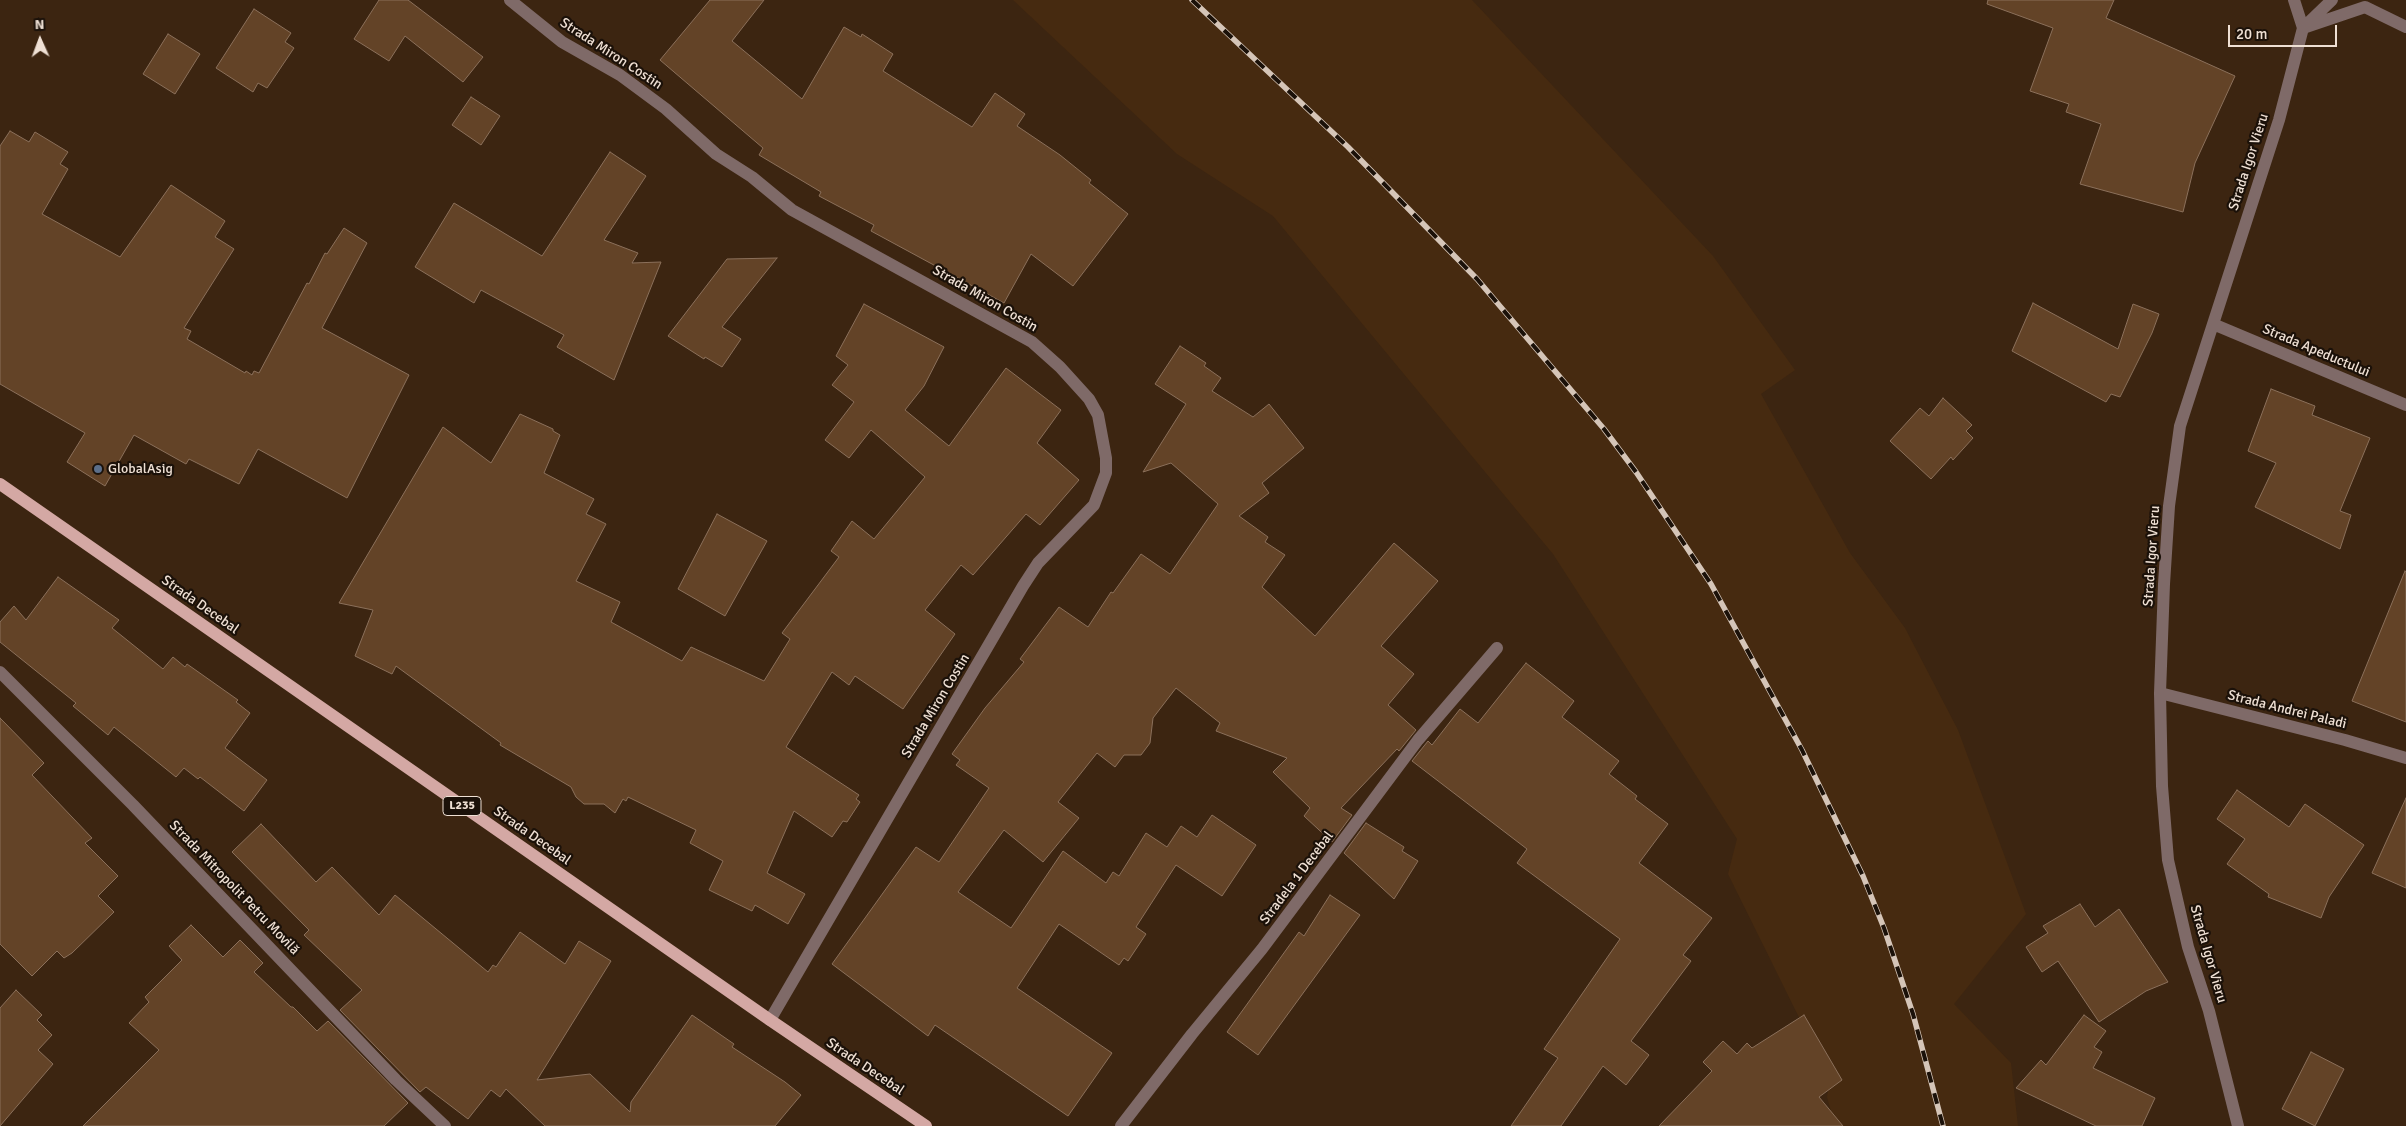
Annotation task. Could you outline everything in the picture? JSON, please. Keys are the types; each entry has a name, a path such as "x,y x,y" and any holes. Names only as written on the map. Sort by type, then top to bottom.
{"main road":[{"name":"Strada Decebal","path":"0,484 770,1020 926,1126"}],"street":[{"name":"Strada Miron Costin","path":"510,0 562,42 628,80 666,109 716,154 752,177 792,210 1032,342 1060,366 1089,399 1098,415 1106,458 1106,473 1094,505 1043,557 1023,586 770,1020"},
{"path":"2294,0 2303,28"},
{"path":"2303,28 2332,0"},
{"path":"2303,28 2365,7 2406,28"},
{"name":"Strada Igor Vieru","path":"2238,1126 2209,1011 2188,947 2168,860 2162,786 2160,693 2169,516 2180,426 2279,120 2303,28"},
{"name":"Strada Apeductului","path":"2213,324 2406,405"},
{"name":"Stradela 1 Decebal","path":"1121,1126 1192,1034 1287,917 1418,740 1497,648"},
{"name":"Strada Mitropolit Petru Movilă","path":"0,672 134,805 396,1080 444,1126"},
{"name":"Strada Andrei Paladi","path":"2160,693 2345,740 2406,758"}],"shaded area":[{"path":"1013,0 1472,0 1713,256 1795,370 1761,394 1850,553 1905,628 1958,730 2026,914 1954,1004 2011,1063 2018,1126 1835,1126 1827,1097 1830,1080 1728,874 1737,839 1553,554 1273,216 1177,154"}],"building":[{"path":"379,0 408,0 483,57 463,82 405,36 389,61 354,39"},
{"path":"710,0 764,0 732,41 802,99 844,27 861,37 862,34 893,54 883,71 972,127 995,93 1025,114 1017,126 1060,155 1091,180 1089,183 1128,214 1073,286 1031,254 1004,303 871,231 874,225 819,196 821,192 759,155 763,148 660,60"},
{"path":"1988,0 2114,0 2106,18 2235,76 2195,163 2183,212 2080,184 2101,124 2066,112 2069,104 2030,91 2053,28 1987,4"},
{"path":"254,9 291,33 285,42 294,48 267,88 258,83 253,92 216,68"},
{"path":"168,34 200,54 175,94 143,74"},
{"path":"471,97 500,116 481,145 452,125"},
{"path":"10,131 29,142 35,132 68,152 60,164 68,169 42,214 120,257 171,185 225,221 215,237 234,249 184,328 191,331 187,339 245,373 246,371 252,375 254,371 259,373 307,283 309,284 325,253 327,254 344,228 367,243 322,328 409,375 347,498 258,449 239,484 189,459 186,464 134,435 105,486 67,462 85,433 0,384 0,146"},
{"path":"610,152 646,176 604,240 638,253 632,263 661,262 614,380 557,347 564,335 481,290 474,303 415,267 454,203 542,256"},
{"path":"777,258 722,327 741,339 722,367 705,357 704,359 668,336 727,259"},
{"path":"2033,303 2118,349 2133,304 2159,314 2152,333 2120,397 2111,394 2106,402 2012,351"},
{"path":"864,304 944,347 924,386 905,410 949,446 1006,368 1061,410 1037,443 1079,480 1040,525 1026,514 973,575 961,565 925,610 955,634 903,709 855,676 849,685 832,672 786,747 859,795 856,799 860,802 847,822 843,821 832,837 794,811 767,873 805,894 788,924 755,905 752,911 709,890 723,861 690,843 696,830 628,797 626,801 623,799 615,813 604,804 584,804 576,797 571,787 500,745 501,743 396,666 392,674 355,656 373,610 339,603 443,427 491,463 520,414 553,429 553,431 560,435 544,473 594,499 586,514 606,524 576,581 620,602 611,622 682,661 691,647 764,681 790,639 782,633 839,557 831,551 852,521 874,539 925,477 871,430 849,458 825,440 854,402 832,385 848,365 836,356"},
{"path":"1180,346 1206,363 1204,366 1221,378 1212,391 1253,417 1269,404 1304,448 1262,483 1269,493 1239,516 1268,537 1265,542 1285,555 1262,587 1315,636 1394,543 1438,581 1381,646 1414,674 1388,705 1416,730 1399,751 1397,749 1341,808 1352,815 1332,842 1304,816 1310,808 1273,772 1287,758 1216,731 1220,723 1176,688 1153,718 1150,743 1141,755 1124,755 1115,767 1097,753 1058,802 1079,818 1043,862 1004,830 958,892 1011,928 1063,851 1106,883 1113,872 1119,876 1146,833 1167,847 1181,826 1197,837 1212,815 1256,845 1222,896 1176,865 1136,927 1146,934 1128,961 1124,958 1119,965 1059,924 1017,988 1112,1053 1068,1116 935,1025 928,1036 832,964 916,847 939,862 989,788 956,765 960,760 952,754 985,708 1024,662 1020,659 1059,607 1088,627 1111,592 1113,593 1141,554 1170,574 1218,504 1171,463 1143,472 1186,404 1155,384"},
{"path":"2271,389 2315,406 2312,415 2370,438 2340,511 2351,515 2340,549 2255,507 2276,463 2248,451"},
{"path":"1943,398 1972,425 1966,431 1973,438 1953,460 1951,457 1931,479 1890,441 1920,408 1929,416"},
{"path":"717,514 767,541 725,616 678,589"},
{"path":"2406,572 2406,722 2352,701"},
{"path":"58,577 119,620 112,628 163,669 173,657 185,667 187,664 238,700 236,702 250,713 225,748 267,780 244,811 200,777 198,779 184,768 176,777 114,727 108,735 73,706 76,703 0,642 0,622 14,606 26,620"},
{"path":"1526,663 1574,701 1562,717 1619,761 1609,774 1637,796 1635,799 1668,824 1639,863 1712,918 1683,955 1691,961 1631,1041 1649,1055 1626,1085 1603,1066 1561,1126 1511,1126 1558,1058 1544,1049 1620,939 1517,863 1527,849 1412,761 1428,741 1432,745 1460,709 1478,723"},
{"path":"0,718 44,763 32,775 92,838 85,843 118,876 98,896 114,912 72,953 64,958 57,951 32,976 0,944"},
{"path":"2237,790 2289,827 2305,804 2364,845 2329,897 2321,918 2268,897 2269,894 2227,864 2245,839 2217,819"},
{"path":"2406,798 2406,888 2372,873"},
{"path":"1366,823 1404,847 1402,851 1418,861 1394,899 1344,853"},
{"path":"261,824 316,882 332,867 379,915 395,895 488,972 493,965 496,967 520,932 565,964 579,941 611,961 537,1080 590,1074 630,1112 631,1102 692,1015 734,1044 732,1047 785,1082 801,1095 775,1126 545,1126 506,1089 500,1097 491,1090 468,1119 426,1087 420,1092 340,1010 362,990 304,935 309,930 232,852"},
{"path":"1330,895 1360,915 1258,1055 1227,1032 1299,932 1304,936"},
{"path":"2080,904 2095,927 2119,909 2168,982 2146,991 2099,1022 2058,961 2042,972 2026,947 2048,933 2043,926"},
{"path":"191,925 223,957 240,940 263,963 254,972 317,1031 328,1021 408,1103 384,1126 83,1126 159,1050 129,1023 149,1002 145,997 182,960 169,946"},
{"path":"16,990 42,1015 37,1020 52,1035 38,1050 53,1064 0,1126 0,1008"},
{"path":"1804,1015 1842,1080 1819,1097 1843,1126 1659,1126 1712,1071 1703,1062 1723,1041 1737,1054 1747,1043 1752,1048"},
{"path":"2084,1015 2106,1031 2094,1047 2102,1052 2093,1068 2155,1098 2142,1126 2096,1126 2016,1088 2041,1060 2046,1065"},
{"path":"2311,1052 2344,1069 2315,1126 2282,1109"}],"railway":[{"path":"1192,0 1348,147 1477,279 1604,429 1636,472 1711,584 1802,750 1863,876 1884,928 1913,1014 1943,1126"}],"place":[{"name":"GlobalAsig","path":"98,469"}]}
